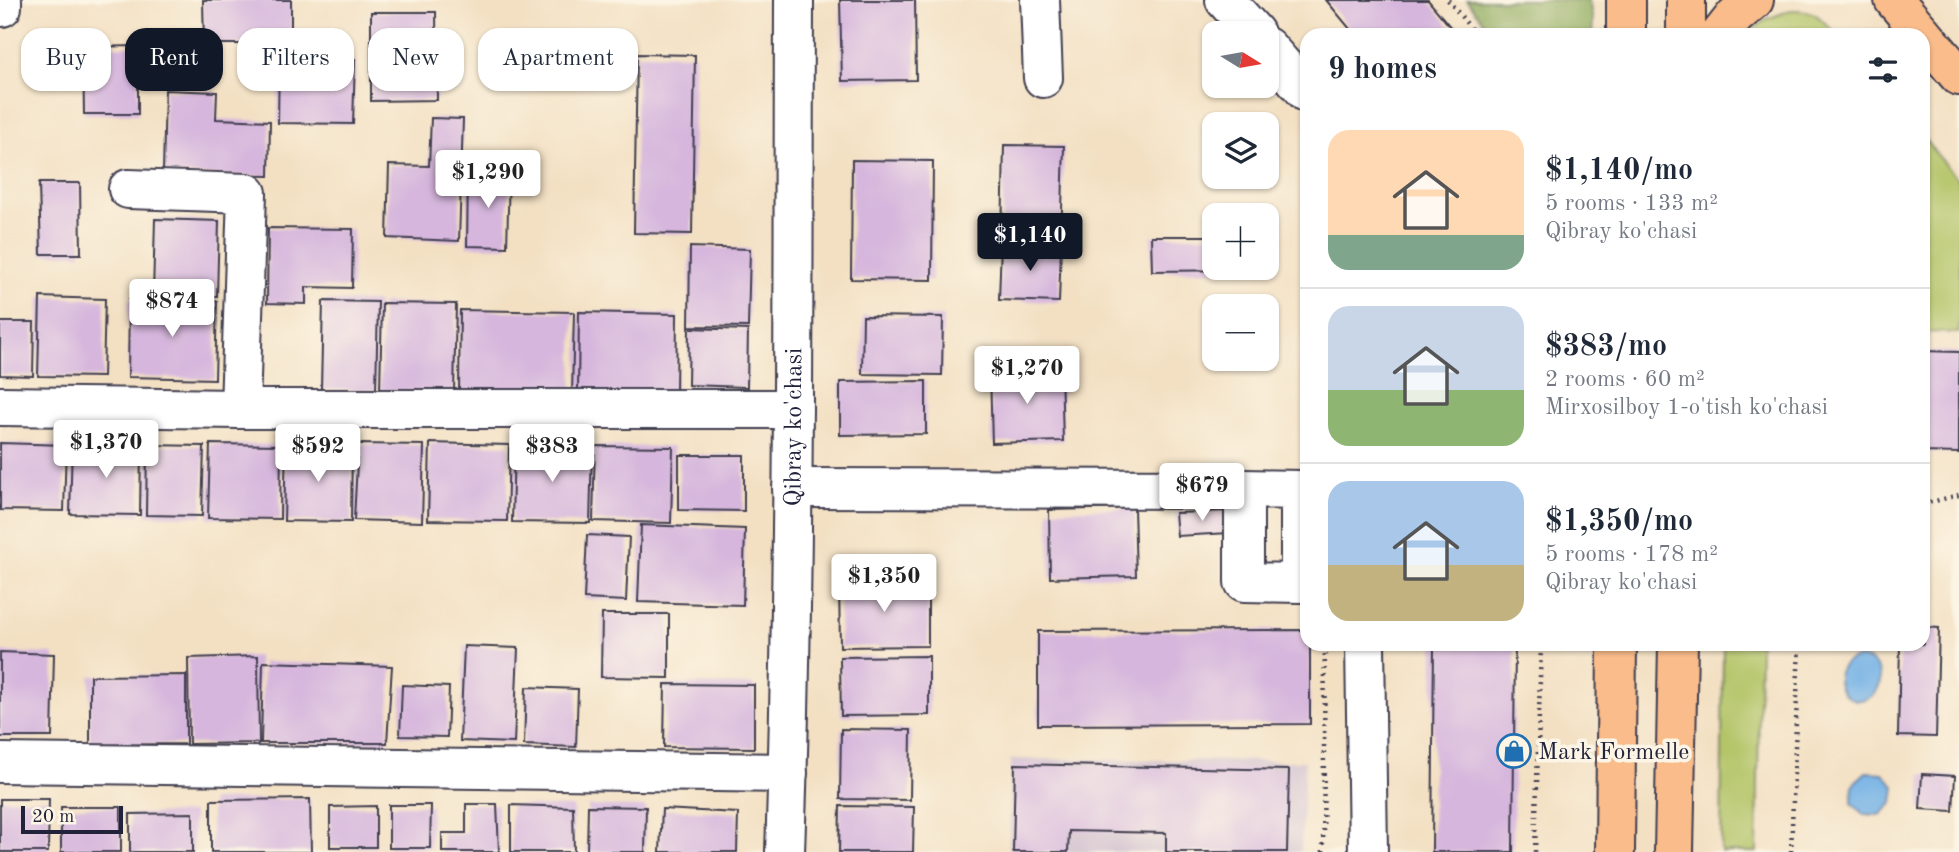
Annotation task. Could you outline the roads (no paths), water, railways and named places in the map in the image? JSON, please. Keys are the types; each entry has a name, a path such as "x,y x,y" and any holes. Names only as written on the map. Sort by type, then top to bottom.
{"main road":[{"path":"1686,0 1686,28"},
{"path":"1726,28 1754,0"},
{"path":"1877,0 1905,13 1918,28"},
{"path":"1930,42 1959,76"},
{"path":"1615,852 1617,651"},
{"path":"1674,852 1678,651"}],"street":[{"name":"Qibray ko'chasi","path":"785,852 793,400 794,0"},
{"path":"1041,0 1043,78"},
{"path":"1225,0 1244,21"},
{"path":"1279,61 1300,85"},
{"path":"128,189 247,193 240,409"},
{"path":"0,406 240,409 793,400"},
{"path":"792,488 1244,489"},
{"path":"1366,651 1368,852"},
{"path":"0,764 788,773"}],"water":[{"path":"1859,658 1874,664 1880,679 1874,694 1859,700 1844,694 1838,679 1844,664"},
{"path":"1866,772 1883,773 1895,786 1893,803 1880,815 1863,814 1852,803 1853,784"}],"place":[{"name":"Mark Formelle","path":"1514,751"}]}
